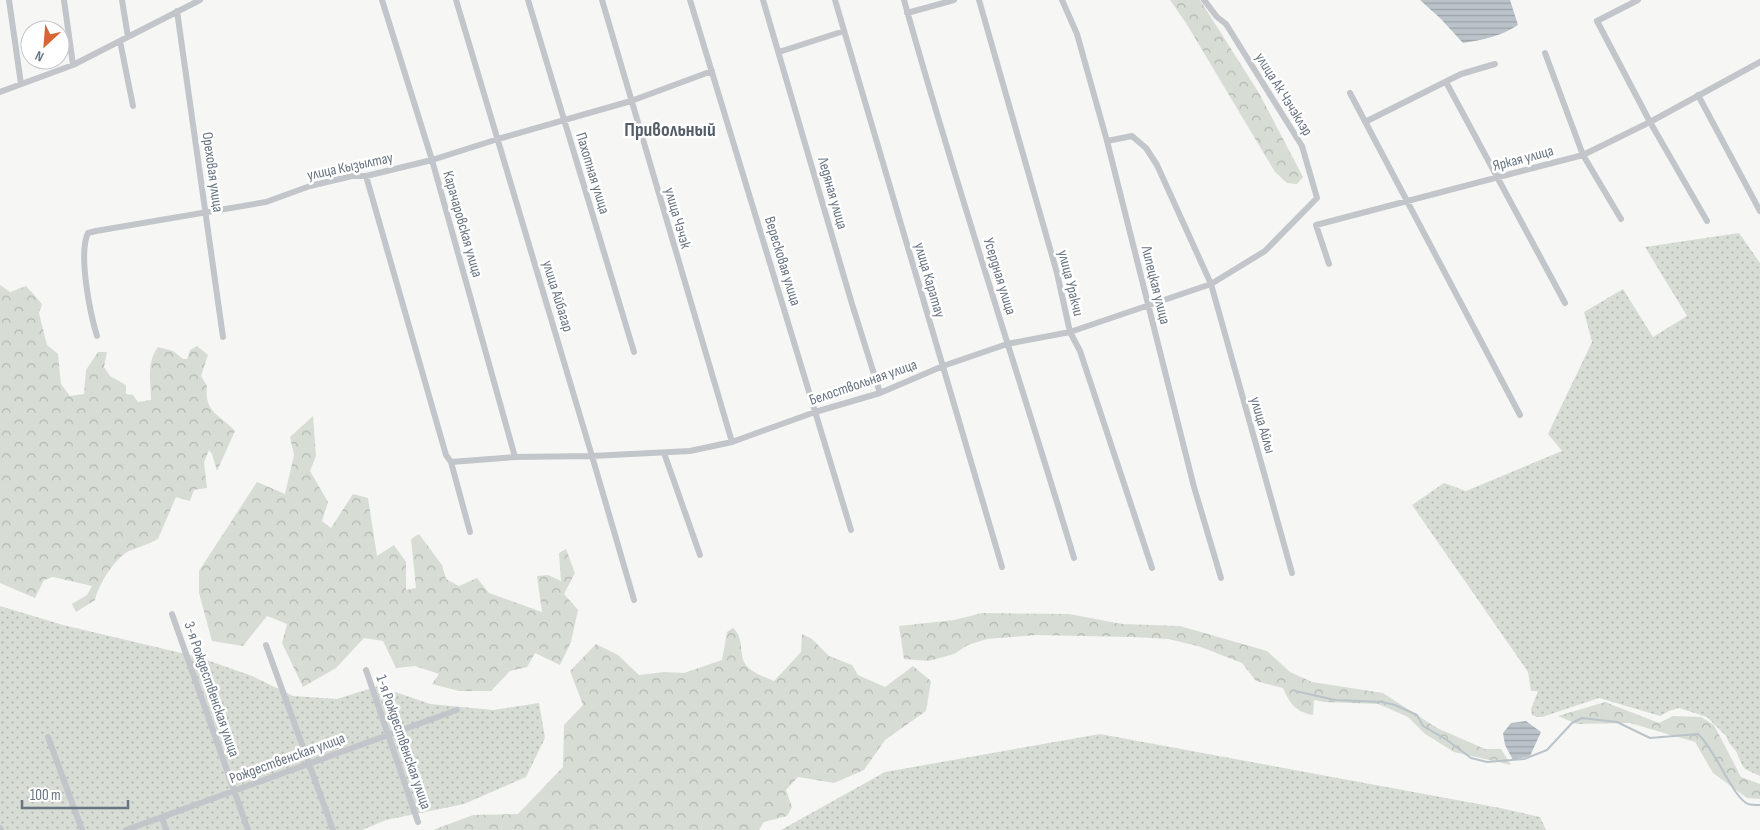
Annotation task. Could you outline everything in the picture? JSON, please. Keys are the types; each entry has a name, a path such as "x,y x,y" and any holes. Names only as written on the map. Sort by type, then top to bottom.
{"street":[{"path":"9,0 21,84"},
{"path":"64,0 74,64"},
{"path":"122,0 128,37"},
{"path":"0,92 74,64 178,11 186,4 200,0"},
{"name":"Карачаровская улица","path":"382,0 432,160 515,457"},
{"name":"улица Айбагар","path":"456,0 634,600"},
{"name":"Пахотная улица","path":"528,0 634,352"},
{"name":"улица Чэчэк","path":"602,0 732,442"},
{"name":"Вересковая улица","path":"690,0 851,530"},
{"name":"Ледяная улица","path":"763,0 880,393"},
{"name":"улица Каратау","path":"835,0 1002,567"},
{"name":"Усердная улица","path":"904,0 1007,344 1074,558"},
{"path":"907,13 954,0"},
{"name":"улица Уракчи","path":"979,0 1057,273 1070,332 1080,351 1152,568"},
{"name":"Липецкая улица","path":"1062,0 1077,34 1107,141 1194,487 1220,578"},
{"name":"улица Ак Чэчэклэр","path":"1204,0 1217,18 1226,24 1302,146 1317,198 1265,250"},
{"path":"1638,0 1598,22 1650,122 1707,221"},
{"name":"Ореховая улица","path":"178,11 223,337"},
{"path":"779,52 844,31"},
{"path":"120,41 133,106"},
{"path":"1545,54 1583,155 1621,219"},
{"name":"Яркая улица","path":"1329,264 1316,225 1583,155 1650,122 1760,63"},
{"path":"1365,122 1461,74 1495,64"},
{"name":"улица Кызылтау","path":"97,336 92,320 83,253 84,241 88,233 266,202 310,186 352,176 366,176 432,160 631,100 712,71"},
{"path":"1446,82 1565,303"},
{"path":"1350,93 1520,415"},
{"path":"1698,95 1760,211"},
{"name":"улица Айлы","path":"1107,141 1132,136 1146,148 1169,189 1211,284 1292,572"},
{"path":"366,176 470,532"},
{"name":"Белоствольная улица","path":"451,462 515,457 592,456 690,451 732,442 815,412 880,393 943,366 1007,344 1070,332 1211,284 1265,250"},
{"path":"664,452 700,556"},
{"name":"3-я Рождественская улица","path":"172,614 248,830"},
{"path":"266,645 333,830"},
{"name":"1-я Рождественская улица","path":"366,670 418,822"},
{"name":"Рождественская улица","path":"126,830 457,710"},
{"path":"48,736 82,830"},
{"path":"162,817 166,830"}],"green space":[{"path":"1170,0 1200,0 1259,93 1303,177 1297,184 1287,183 1275,172 1186,23"},
{"path":"1739,233 1760,263 1760,776 1745,769 1727,737 1707,717 1679,708 1660,716 1599,698 1542,717 1532,715 1531,709 1538,691 1531,691 1528,672 1412,505 1444,483 1466,491 1562,451 1548,434 1592,342 1584,312 1623,289 1653,337 1687,316 1645,247"},
{"path":"0,285 10,292 26,286 42,304 39,313 47,345 58,354 61,384 70,396 84,394 86,370 98,352 107,352 104,367 110,376 126,385 126,394 133,395 138,402 151,400 151,366 154,353 158,347 173,351 183,359 187,359 190,350 197,346 208,355 201,376 207,386 208,402 214,412 235,431 217,471 209,450 204,462 207,488 194,490 190,501 176,497 158,539 124,554 108,572 95,600 76,612 72,604 87,595 92,586 53,577 44,580 35,598 0,583"},
{"path":"313,416 316,456 310,471 328,502 322,521 331,528 353,494 368,498 377,556 394,545 406,562 406,590 416,588 411,539 419,534 442,565 446,579 459,586 477,578 489,593 542,612 537,576 548,575 561,581 559,553 566,549 575,573 564,594 578,610 571,642 560,665 535,653 527,667 510,671 491,691 459,691 432,684 439,674 415,666 396,668 383,641 364,638 336,668 303,687 282,643 287,624 267,616 243,646 212,641 199,593 199,571 257,482 285,494 294,455 290,437"},
{"path":"0,606 63,625 198,657 252,676 293,696 337,699 378,686 430,704 493,710 539,703 545,738 526,777 464,804 386,820 362,830 0,830"},
{"path":"982,613 1069,614 1122,624 1180,626 1267,651 1290,672 1312,682 1383,693 1437,728 1485,749 1501,749 1511,765 1454,752 1425,734 1408,717 1378,704 1314,700 1313,715 1307,714 1294,706 1283,688 1256,681 1242,663 1198,646 1168,639 1036,635 987,639 968,645 954,654 929,661 904,659 899,626 954,620"},
{"path":"733,628 739,636 742,656 746,665 755,673 774,681 801,652 802,634 812,639 829,656 852,665 858,675 885,687 913,666 931,681 926,711 885,740 864,770 834,783 798,777 786,790 792,807 787,816 764,822 759,830 433,830 473,815 518,814 563,767 564,725 583,705 570,671 596,644 618,655 639,675 664,672 684,673 722,660 727,632"},
{"path":"1605,702 1659,723 1673,716 1701,717 1714,725 1741,777 1760,784 1760,799 1747,798 1713,773 1695,742 1630,723 1577,724 1558,716"},
{"path":"1100,734 1500,808 1540,817 1546,830 781,830 885,772"}],"shaded area":[{"path":"1420,0 1510,0 1518,25 1499,35 1463,43"},
{"path":"1526,721 1541,732 1530,756 1513,760 1505,745 1503,733 1511,723"}],"waterway":[{"path":"1295,691 1335,700 1382,702 1395,705 1417,715 1423,726 1447,740 1471,758 1487,762 1524,759 1547,750 1572,723 1582,718 1617,722 1650,738 1698,734 1711,750 1742,800 1748,804 1760,805"}],"district":[{"name":"Привольный","path":"670,129"}]}
